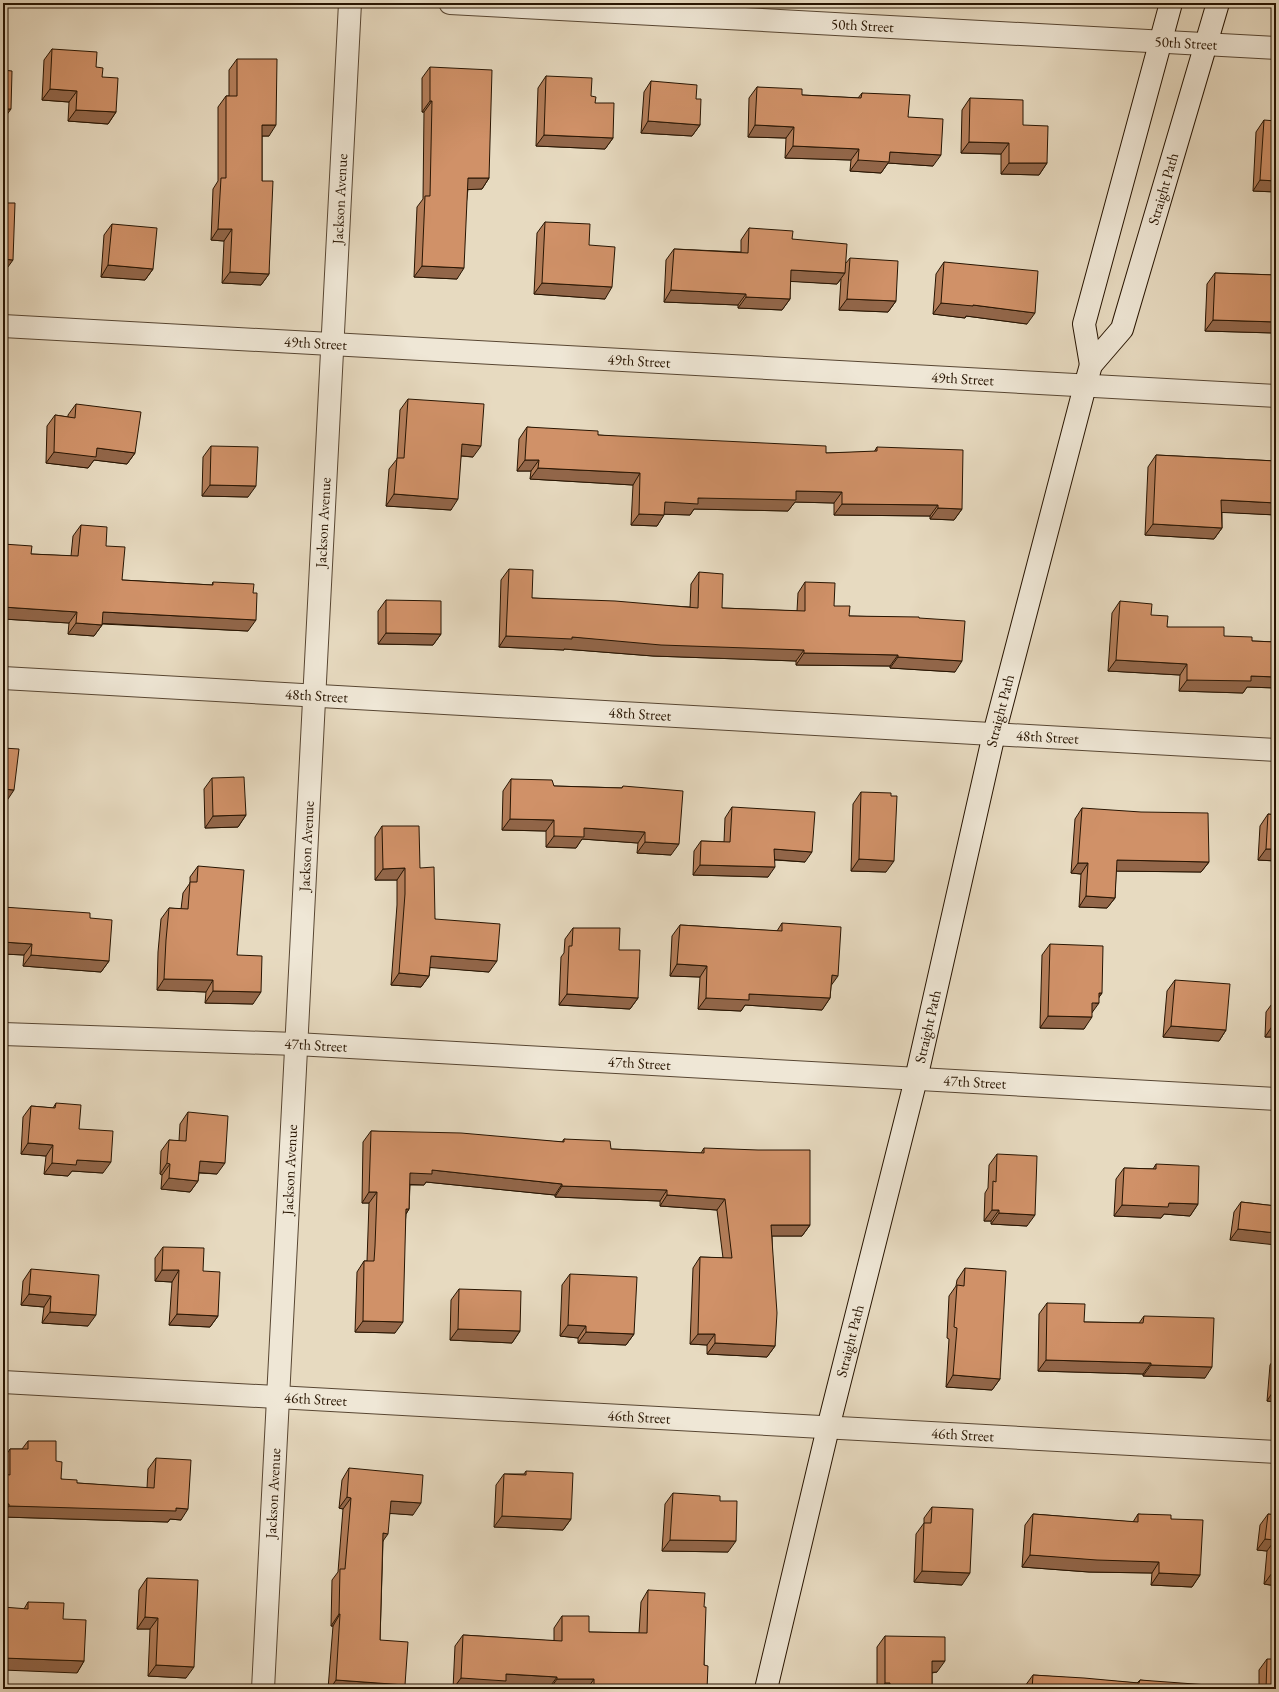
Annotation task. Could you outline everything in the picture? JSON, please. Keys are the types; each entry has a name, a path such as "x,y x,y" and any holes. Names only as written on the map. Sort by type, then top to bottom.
{"street":[{"name":"Jackson Avenue","path":"263,1689 350,3"},
{"name":"50th Street","path":"450,3 1276,48"},
{"name":"Straight Path","path":"766,1689 828,1428 916,1079 994,734 1088,376 1084,324 1171,3"},
{"name":"Straight Path","path":"1088,376 1122,329 1218,3"},
{"name":"49th Street","path":"3,326 332,343 1088,376 1276,396"},
{"name":"48th Street","path":"3,678 1276,750"},
{"name":"47th Street","path":"3,1034 296,1044 1276,1099"},
{"name":"46th Street","path":"3,1382 1276,1452"}],"building":[{"path":"52,49 97,52 96,67 103,68 102,77 118,78 116,112 76,110 77,91 50,89"},
{"path":"237,59 277,59 276,125 262,125 262,181 273,181 269,274 230,272 232,229 218,229 221,178 226,178 226,96 237,96"},
{"path":"430,67 492,70 489,178 468,178 464,268 422,266 425,196 430,196 432,101 430,101"},
{"path":"3,70 12,71 11,109 3,109"},
{"path":"546,76 592,78 591,96 596,97 595,103 614,103 613,138 544,135"},
{"path":"651,81 697,85 696,99 701,99 700,125 648,121"},
{"path":"757,87 802,89 802,95 861,98 862,93 910,95 908,117 943,119 941,155 890,152 889,162 858,160 859,149 793,146 794,127 755,125"},
{"path":"970,98 1023,100 1023,125 1048,126 1047,163 1009,163 1009,143 969,142"},
{"path":"1264,120 1276,121 1276,181 1260,180"},
{"path":"3,203 15,203 13,260 3,259"},
{"path":"545,222 590,224 589,245 615,247 612,287 542,283"},
{"path":"112,224 157,228 153,269 108,265"},
{"path":"749,228 793,231 792,239 847,244 845,273 791,270 790,299 746,297 746,294 671,290 674,249 748,253"},
{"path":"850,258 898,261 896,301 847,299"},
{"path":"944,262 1038,271 1035,313 973,305 941,303"},
{"path":"1215,273 1276,275 1276,322 1213,320"},
{"path":"3,397 6,397 3,452"},
{"path":"408,399 484,404 481,446 462,444 458,499 394,494 397,458 404,458"},
{"path":"76,404 141,412 135,453 97,448 96,457 54,452 55,415 75,418"},
{"path":"527,427 598,431 598,435 826,446 826,453 877,451 877,447 963,450 962,509 938,508 938,505 842,504 842,492 796,491 796,500 698,498 698,504 665,502 664,515 639,514 640,473 538,468 539,460 525,460"},
{"path":"211,446 258,447 256,486 210,485"},
{"path":"1156,455 1276,461 1276,503 1221,500 1222,528 1153,524"},
{"path":"81,525 107,527 106,546 125,547 122,580 213,585 213,582 254,584 253,593 257,593 256,620 103,612 102,625 76,623 77,612 3,607 3,544 32,546 31,554 78,556"},
{"path":"509,569 533,570 532,598 615,601 698,608 699,572 723,574 722,608 805,611 805,582 835,583 834,606 850,606 849,616 919,617 965,621 962,661 898,657 898,655 804,653 804,650 661,645 572,637 572,639 506,636"},
{"path":"386,600 441,601 441,634 386,633"},
{"path":"1120,601 1152,604 1151,615 1168,616 1167,627 1224,627 1224,636 1252,637 1252,641 1276,642 1276,677 1251,676 1251,681 1187,680 1187,664 1116,660"},
{"path":"3,748 19,749 14,790 3,789"},
{"path":"244,777 246,815 213,816 212,778"},
{"path":"511,779 552,780 554,786 622,788 623,786 683,791 679,844 645,842 645,832 584,828 584,837 554,836 554,820 510,819"},
{"path":"861,792 891,793 891,796 897,796 894,861 859,859"},
{"path":"732,807 815,812 812,852 774,849 775,867 700,865 701,841 730,842"},
{"path":"1082,808 1141,812 1208,813 1209,862 1117,860 1115,898 1086,896 1088,863 1078,863"},
{"path":"1268,814 1276,815 1276,849 1266,849"},
{"path":"382,826 419,826 420,868 434,867 435,919 500,924 497,961 431,956 429,976 399,973 405,894 405,868 383,869"},
{"path":"198,866 244,870 237,955 262,956 261,992 213,991 213,980 164,979 169,908 188,909 190,882 197,882"},
{"path":"3,907 90,913 90,918 112,920 109,961 31,955 32,944 3,942"},
{"path":"782,923 841,927 838,976 832,975 830,998 749,994 749,1000 706,998 707,966 677,964 680,925 782,931"},
{"path":"573,928 620,928 619,950 640,950 638,998 567,994 569,946 572,946"},
{"path":"1050,944 1103,946 1102,993 1099,993 1099,1003 1092,1003 1092,1017 1048,1016"},
{"path":"1175,980 1230,984 1226,1030 1171,1026"},
{"path":"1274,1001 1276,1001 1276,1026 1273,1025"},
{"path":"56,1103 81,1105 79,1129 113,1131 111,1162 77,1160 76,1165 52,1163 53,1145 28,1143 31,1106 55,1108"},
{"path":"188,1112 228,1116 225,1163 200,1161 198,1181 169,1178 170,1164 167,1163 169,1140 186,1141"},
{"path":"371,1131 461,1133 564,1142 564,1139 610,1141 611,1149 704,1153 704,1148 810,1150 810,1225 771,1225 777,1313 775,1346 715,1343 715,1334 698,1334 700,1257 732,1258 725,1199 667,1195 667,1190 562,1186 562,1184 432,1170 432,1174 410,1173 409,1209 406,1209 403,1322 363,1321 364,1261 374,1261 375,1246 377,1192 369,1192"},
{"path":"997,1154 1037,1156 1035,1215 999,1213 999,1210 992,1210 993,1181 996,1182"},
{"path":"1156,1164 1199,1166 1198,1204 1169,1203 1168,1207 1122,1205 1124,1168 1156,1169"},
{"path":"1241,1202 1276,1206 1276,1233 1238,1229"},
{"path":"163,1247 204,1248 203,1271 220,1272 218,1316 177,1314 179,1270 162,1270"},
{"path":"965,1268 1006,1271 1000,1379 953,1375 957,1328 954,1327 957,1285 964,1286"},
{"path":"31,1269 99,1275 96,1315 50,1312 51,1296 29,1294"},
{"path":"570,1274 637,1277 634,1334 586,1332 586,1326 568,1325"},
{"path":"459,1289 521,1291 520,1331 458,1329"},
{"path":"1047,1303 1085,1304 1084,1322 1143,1323 1144,1316 1214,1318 1212,1367 1151,1365 1151,1363 1046,1360"},
{"path":"1276,1368 1276,1391 1274,1390"},
{"path":"28,1441 56,1441 56,1461 62,1462 61,1479 77,1480 77,1483 154,1488 156,1458 191,1460 188,1509 176,1508 176,1511 9,1506 9,1504 3,1503 3,1474 10,1475 10,1449 28,1449"},
{"path":"349,1468 423,1475 421,1503 391,1501 388,1534 383,1533 380,1640 408,1642 405,1685 336,1680 340,1614 340,1569 345,1569 351,1498 347,1497"},
{"path":"526,1471 573,1473 571,1519 502,1516 504,1474 526,1475"},
{"path":"673,1493 720,1496 720,1501 737,1501 736,1541 670,1540"},
{"path":"932,1507 973,1509 970,1573 922,1571 924,1523 931,1523"},
{"path":"1033,1514 1138,1522 1138,1514 1171,1515 1171,1519 1203,1520 1200,1575 1159,1573 1159,1562 1097,1560 1030,1555"},
{"path":"1268,1514 1276,1515 1276,1573 1272,1573 1275,1540 1265,1539"},
{"path":"147,1578 198,1580 194,1667 156,1665 158,1618 145,1617"},
{"path":"648,1590 705,1593 704,1665 708,1666 707,1689 644,1689 644,1687 594,1688 594,1679 557,1679 557,1677 506,1674 506,1681 461,1678 463,1635 562,1641 562,1616 589,1616 589,1632 647,1633"},
{"path":"28,1602 64,1603 63,1619 86,1620 84,1661 3,1658 3,1607 28,1609"},
{"path":"885,1636 945,1637 945,1661 932,1661 932,1689 890,1689 890,1683 885,1683"},
{"path":"1267,1659 1276,1659 1276,1689 1266,1689"},
{"path":"1033,1675 1139,1683 1140,1680 1208,1685 1208,1689 1032,1689"}]}
